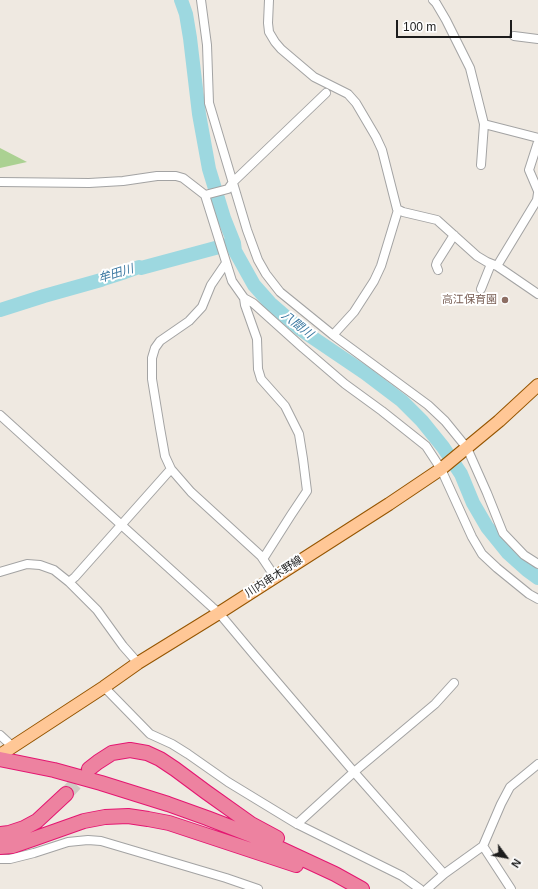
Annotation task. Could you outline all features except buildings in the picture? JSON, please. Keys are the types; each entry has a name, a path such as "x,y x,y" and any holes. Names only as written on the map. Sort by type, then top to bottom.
{"highway":[{"path":"89,769 112,753 130,750 147,753 175,768 251,824 372,889"},
{"path":"0,759 24,763 101,783 200,815 250,835 335,874 362,889"},
{"path":"0,834 24,828 37,821 66,794"},
{"path":"0,847 13,846 84,820 128,816 168,823 295,864 349,889"}],"main road":[{"name":"川内串木野線","path":"0,755 138,664 389,504 441,469 499,421 538,386"}],"street":[{"path":"201,0 207,45 209,103 249,236 258,260 266,274 280,292 333,335 428,405 445,421 466,448 487,493 503,533 524,555 538,564"},
{"path":"269,0 269,32 275,42 281,49 314,77 348,94 356,103 382,150 398,210 381,266 374,281 354,312 333,335"},
{"path":"433,0 446,20 470,68 484,124 481,165"},
{"path":"514,36 538,39"},
{"path":"207,195 228,189 233,182 326,93"},
{"path":"484,124 538,138"},
{"path":"481,289 494,265 537,200 538,192 529,170 538,142"},
{"path":"0,182 89,183 123,181 157,176 176,176 183,178 207,195 232,281 244,298 253,303 345,384 426,446 441,469 472,537 482,554 529,594 538,599"},
{"path":"398,210 436,220 477,256 494,265 538,294"},
{"path":"438,270 436,265 437,262 454,235"},
{"path":"226,263 211,285 202,306 189,321 160,341 155,348 152,358 152,379 158,421 165,456 171,469 192,492 261,556 275,577"},
{"path":"244,298 257,339 258,369 261,379 285,406 299,434 304,460 307,491 263,560"},
{"path":"0,415 219,613 354,772 444,874"},
{"path":"69,582 171,469"},
{"path":"0,572 27,564 40,565 54,570 69,582 97,610 138,664"},
{"path":"297,824 354,772 435,704 454,683"},
{"path":"104,687 150,734 172,744 228,782 297,824 402,876 420,889"},
{"path":"0,735 13,747"},
{"path":"427,889 444,874 483,846 510,787 538,764"},
{"path":"0,859 34,853 68,842 88,840 101,841 258,889"},
{"path":"483,846 510,889"}],"green space":[{"path":"0,148 27,162 0,168"}],"waterway":[{"name":"八間川","path":"181,0 186,14 190,38 199,114 209,169 224,218 234,243 235,251 254,285 270,303 300,329 365,373 402,401 422,421 443,447 461,474 473,503 487,527 508,553 538,578"},
{"name":"牟田川","path":"0,310 139,267 141,268 234,243"}],"tunnel":[{"path":"66,794 88,770"}],"place":[{"name":"高江保育園","path":"505,300"}]}
